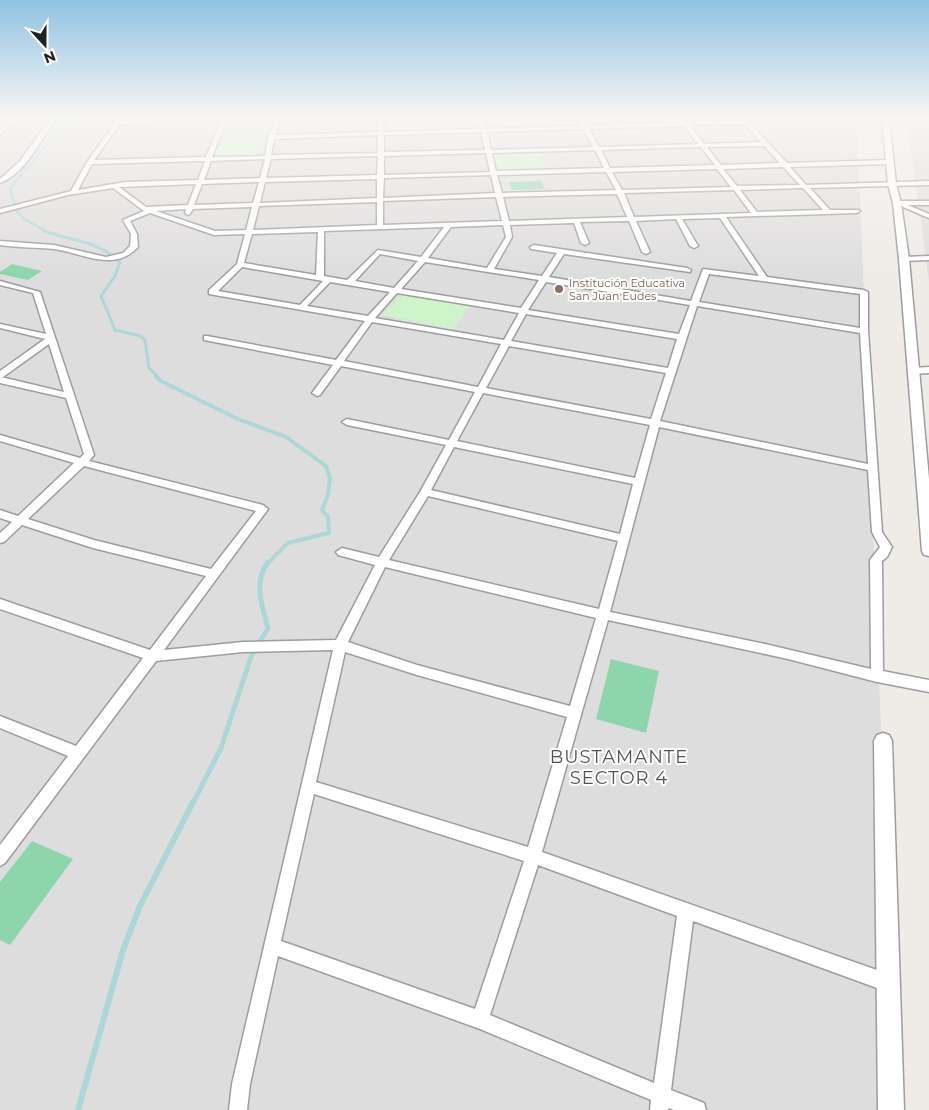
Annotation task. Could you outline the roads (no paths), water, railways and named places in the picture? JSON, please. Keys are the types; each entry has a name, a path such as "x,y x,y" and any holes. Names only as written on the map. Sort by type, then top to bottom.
{"street":[{"path":"0,181 6,179 15,171"},
{"path":"73,192 85,171"},
{"path":"184,222 203,171"},
{"path":"265,171 240,265 212,292 671,371"},
{"path":"380,171 380,227"},
{"path":"0,211 73,192 114,185 539,171"},
{"path":"607,171 633,218 646,252"},
{"path":"723,171 755,214"},
{"path":"790,171 828,212"},
{"path":"891,171 892,184 899,204 912,371 929,549"},
{"path":"490,269 509,237 494,172"},
{"path":"0,243 68,249 97,259 120,257 131,251 135,243 126,220 147,210 191,207 498,195 929,183"},
{"path":"114,185 147,210 214,233 857,211"},
{"path":"899,204 929,203"},
{"path":"899,204 929,216"},
{"path":"721,215 765,279"},
{"path":"678,217 694,246"},
{"path":"576,220 585,243"},
{"path":"317,393 370,319 423,259 450,224"},
{"path":"320,277 321,229"},
{"path":"534,247 687,270"},
{"path":"238,1110 241,1084 340,645 382,562 425,492 480,388 524,310 562,251"},
{"path":"348,283 378,252 864,331"},
{"path":"904,259 929,258"},
{"path":"240,265 397,289 682,337"},
{"path":"480,1020 533,856 603,616 655,423 682,337 706,271 864,292 864,331 877,532 886,547 876,560 877,677"},
{"path":"302,308 329,279"},
{"path":"0,283 36,292 90,455 0,540"},
{"path":"0,326 52,338"},
{"path":"0,375 52,338"},
{"path":"207,338 480,388 873,468"},
{"path":"912,371 929,370"},
{"path":"0,380 71,396"},
{"path":"347,422 640,482"},
{"path":"0,438 82,462 263,509 0,858"},
{"path":"425,492 624,539"},
{"path":"0,514 93,544 214,574"},
{"path":"342,552 603,616 742,644 877,677 929,686"},
{"path":"0,604 153,656 243,647 340,645 417,670 574,713"},
{"path":"0,722 80,754"},
{"path":"883,741 891,1110"},
{"path":"308,786 533,856 686,912 888,982"},
{"path":"660,1103 686,912"},
{"path":"272,946 480,1020 660,1103 697,1110"}],"waterway":[{"path":"15,205 10,189 25,171"},
{"path":"16,210 24,219 47,232"},
{"path":"44,231 93,245 120,262 115,276 101,296 115,330 140,336 145,340 149,368 158,377"},
{"path":"156,376 161,381 238,419 286,437 326,466 330,478 328,495 322,510 328,517 329,533 288,543 267,564"},
{"path":"193,803 221,748 251,657 268,628 260,594 261,578 268,562"},
{"path":"78,1110 123,950 140,906 193,802"}],"place":[{"name":"Institución Educativa San Juan Eudes","path":"559,289"}],"district":[{"name":"BUSTAMANTE SECTOR 4","path":"619,768"}]}
